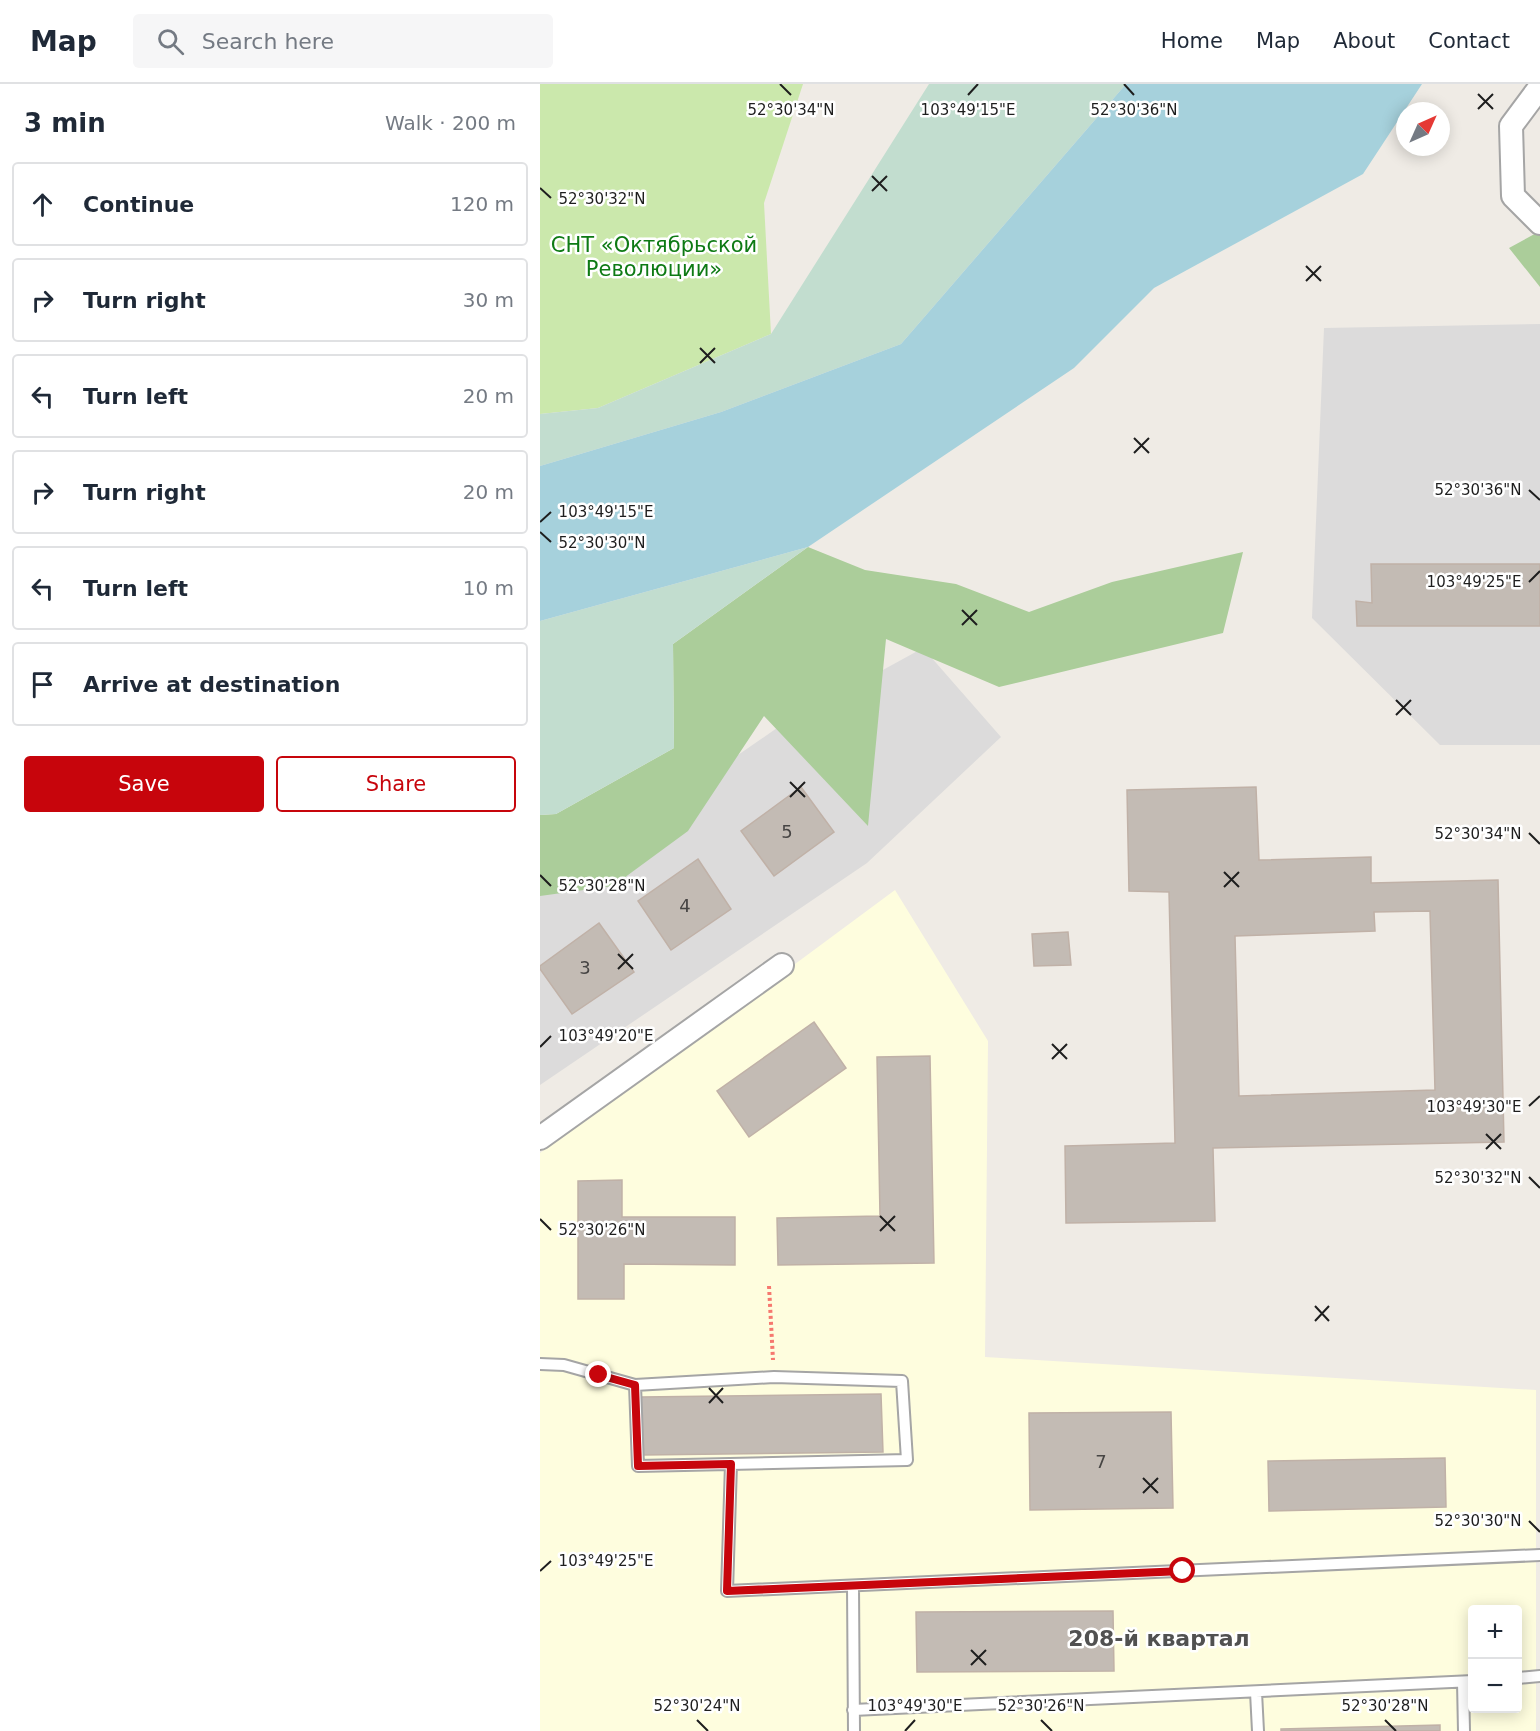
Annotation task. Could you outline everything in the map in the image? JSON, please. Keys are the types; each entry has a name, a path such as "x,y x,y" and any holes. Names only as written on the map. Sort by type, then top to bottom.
{"street":[{"path":"1540,87 1511,126 1513,196 1540,223"},
{"path":"540,1138 782,965"}],"lane":[{"path":"540,1364 564,1365 635,1385 774,1377 902,1381 907,1460 638,1466 635,1385"},
{"path":"731,1464 727,1591 1540,1555"},
{"path":"853,1586 854,1731"},
{"path":"1522,1678 1540,1676"},
{"path":"853,1710 1468,1681 1464,1731"},
{"path":"1256,1692 1258,1731"}],"path":[{"path":"769,1286 774,1377"}],"shaded area":[{"path":"929,84 1126,84 901,344 721,412 540,466 540,414 598,408 771,334"},
{"path":"1540,324 1540,745 1440,745 1312,618 1324,328"},
{"path":"808,547 673,644 674,748 556,814 540,815 540,621"},
{"path":"923,648 1001,737 867,863 540,1085 540,892 777,728"},
{"path":"895,890 988,1041 985,1357 1536,1390 1536,1731 540,1731 540,1153"}],"green space":[{"name":"СНТ «Октябрьской Революции»","path":"540,84 803,84 764,203 771,334 598,408 540,414"},
{"path":"1540,231 1540,287 1509,248"},
{"path":"808,547 865,570 956,584 1029,612 1112,582 1243,552 1223,633 999,687 886,639 868,826 764,716 688,831 613,886 540,896 540,815 556,814 674,748 673,644"}],"water":[{"path":"1126,84 1422,84 1410,102 1396,102 1396,124 1363,174 1154,288 1074,368 808,547 540,621 540,466 721,412 901,344"}],"building":[{"path":"1371,564 1540,564 1540,626 1357,626 1356,601 1372,603"},
{"path":"801,787 834,832 774,876 741,831"},
{"path":"1256,787 1259,860 1371,857 1371,883 1498,880 1504,1142 1213,1148 1215,1221 1066,1223 1065,1146 1175,1143 1169,892 1129,891 1127,790","holes":["1430,911 1435,1090 1239,1096 1235,936 1375,931 1374,912"]},
{"path":"698,859 731,909 671,950 638,901"},
{"path":"599,923 634,972 572,1014 540,966"},
{"path":"1068,932 1071,965 1034,966 1032,934"},
{"path":"814,1022 846,1068 749,1137 717,1091"},
{"path":"930,1056 934,1263 778,1265 777,1218 880,1216 877,1057"},
{"path":"622,1180 622,1217 735,1217 735,1265 624,1264 624,1299 578,1299 578,1181"},
{"path":"881,1394 883,1452 643,1455 641,1397"},
{"path":"1171,1412 1173,1508 1030,1510 1029,1413"},
{"path":"1445,1458 1446,1507 1269,1511 1268,1461"},
{"path":"1113,1611 1114,1671 917,1672 916,1612"},
{"path":"1440,1725 1440,1731 1281,1731 1281,1729"}],"district":[{"name":"208-й квартал","path":"1159,1638"}],"route":[{"path":"599,1375 635,1385 638,1466 731,1464 727,1591 1183,1571"}]}
